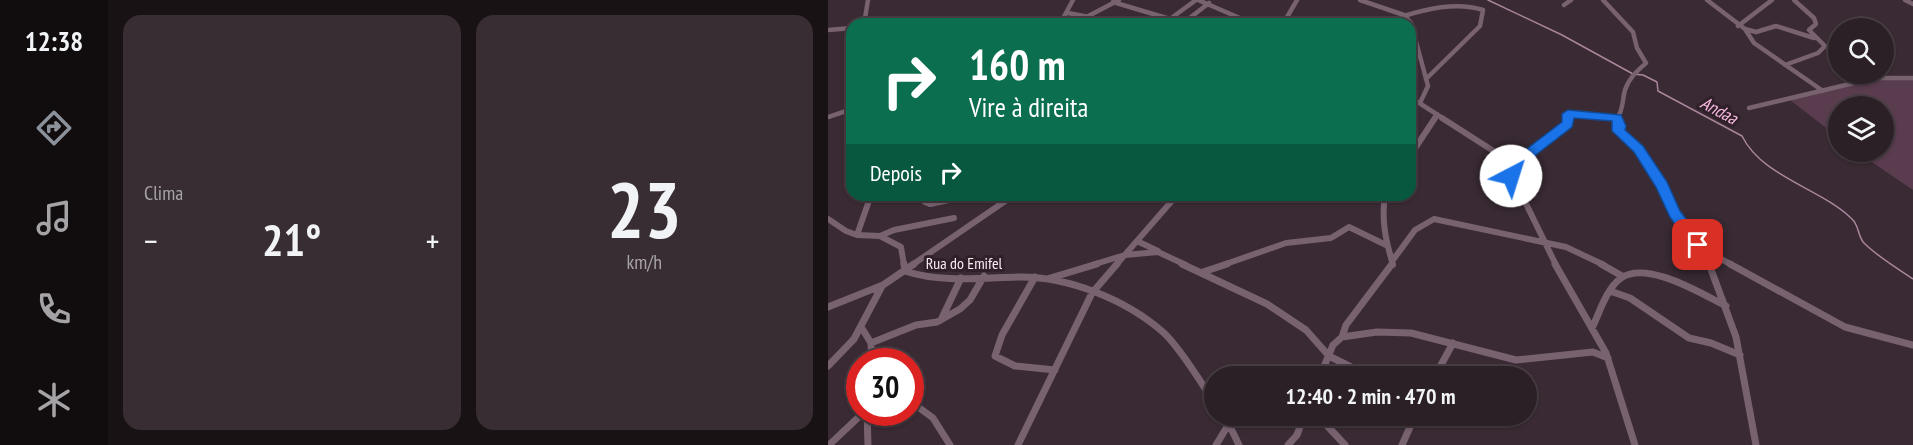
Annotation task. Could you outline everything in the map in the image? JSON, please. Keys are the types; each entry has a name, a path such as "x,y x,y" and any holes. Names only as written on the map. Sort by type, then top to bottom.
{"street":[{"path":"865,18 867,0"},
{"path":"1064,18 1073,0"},
{"path":"1083,18 1119,0"},
{"path":"1171,18 1197,0 1209,3 1240,18"},
{"path":"1286,18 1295,0"},
{"path":"1360,0 1404,15 1407,18"},
{"path":"1564,4 1571,0"},
{"path":"1603,0 1633,32 1637,48 1646,63 1633,74 1625,90 1622,112 1617,118"},
{"path":"1707,0 1738,26 1745,29 1756,32 1776,26 1818,39"},
{"path":"1738,26 1772,0"},
{"path":"1785,65 1822,51 1825,46 1809,30 1816,24 1814,18 1794,0"},
{"path":"1905,0 1913,4"},
{"path":"1397,18 1457,1 1472,2 1483,10 1480,26 1426,79"},
{"path":"1113,2 1167,18"},
{"path":"1190,18 1209,3"},
{"path":"1068,13 1101,18"},
{"path":"828,30 846,28"},
{"path":"1745,29 1754,43 1823,91"},
{"path":"1416,42 1427,91 1420,103"},
{"path":"1749,108 1875,78 1913,78"},
{"path":"1416,101 1495,152 1511,176 1542,240 1593,326 1608,358 1623,398 1635,445"},
{"path":"828,117 846,111"},
{"path":"1416,147 1437,114"},
{"path":"1511,176 1532,151 1568,124 1568,114 1617,118"},
{"path":"1617,118 1620,126 1618,131 1638,149 1662,186 1675,213 1698,245 1726,306 1740,355 1756,445"},
{"path":"857,235 869,201"},
{"path":"925,201 930,204 944,201"},
{"path":"828,308 883,285 1005,201"},
{"path":"1384,201 1382,214 1386,245 1394,260"},
{"path":"1018,445 1092,292 1171,202"},
{"path":"828,219 857,235 880,236 894,230 954,218"},
{"path":"1324,366 1333,345 1342,337 1353,315 1393,266 1394,260 1402,252 1416,227 1434,219 1531,241 1542,240 1576,250 1622,276"},
{"path":"1203,272 1286,243 1331,237 1349,227 1386,245"},
{"name":"Rua do Emifel","path":"880,236 901,247 905,271 928,279 984,276 1035,277 1125,303 1165,334 1204,388"},
{"path":"1137,241 1203,272 1287,317 1306,330 1329,356 1349,366"},
{"path":"1698,245 1845,327 1913,345"},
{"path":"1045,280 1125,255 1158,252"},
{"path":"1593,326 1610,291 1622,276 1636,272 1652,274 1726,306"},
{"path":"872,343 916,325 941,320 967,304 984,276"},
{"path":"1035,277 1002,335 995,356 1002,361 1038,370 1055,370"},
{"path":"941,320 961,278"},
{"path":"828,366 845,352 863,330 883,285"},
{"path":"1610,291 1630,298 1689,338 1711,343 1740,355"},
{"path":"863,330 872,343 872,348"},
{"path":"1342,337 1377,332 1411,333 1516,360 1593,352 1608,358"},
{"path":"1593,352 1598,339"},
{"path":"1440,366 1453,343"},
{"path":"924,411 933,418 950,445"},
{"path":"829,445 850,426"},
{"path":"867,426 868,445"},
{"path":"1216,445 1225,426"},
{"path":"1231,426 1239,445"},
{"path":"1288,445 1298,435 1301,426"},
{"path":"1327,426 1345,445"},
{"path":"1402,445 1411,426"}],"shaded area":[{"path":"1894,78 1913,79 1913,190 1872,162 1894,162 1894,96 1828,96 1828,129 1790,100 1857,84 1894,84"}],"waterway":[{"name":"Andaa","path":"1488,0 1562,35 1633,74 1643,75 1657,82 1658,91 1742,136 1763,162 1839,209 1854,222 1864,243 1881,258 1913,279"}],"route":[{"path":"1511,176 1532,151 1568,124 1568,114 1578,113 1605,119 1617,118 1620,126 1618,131 1638,149 1658,179 1675,213 1698,245"}]}
